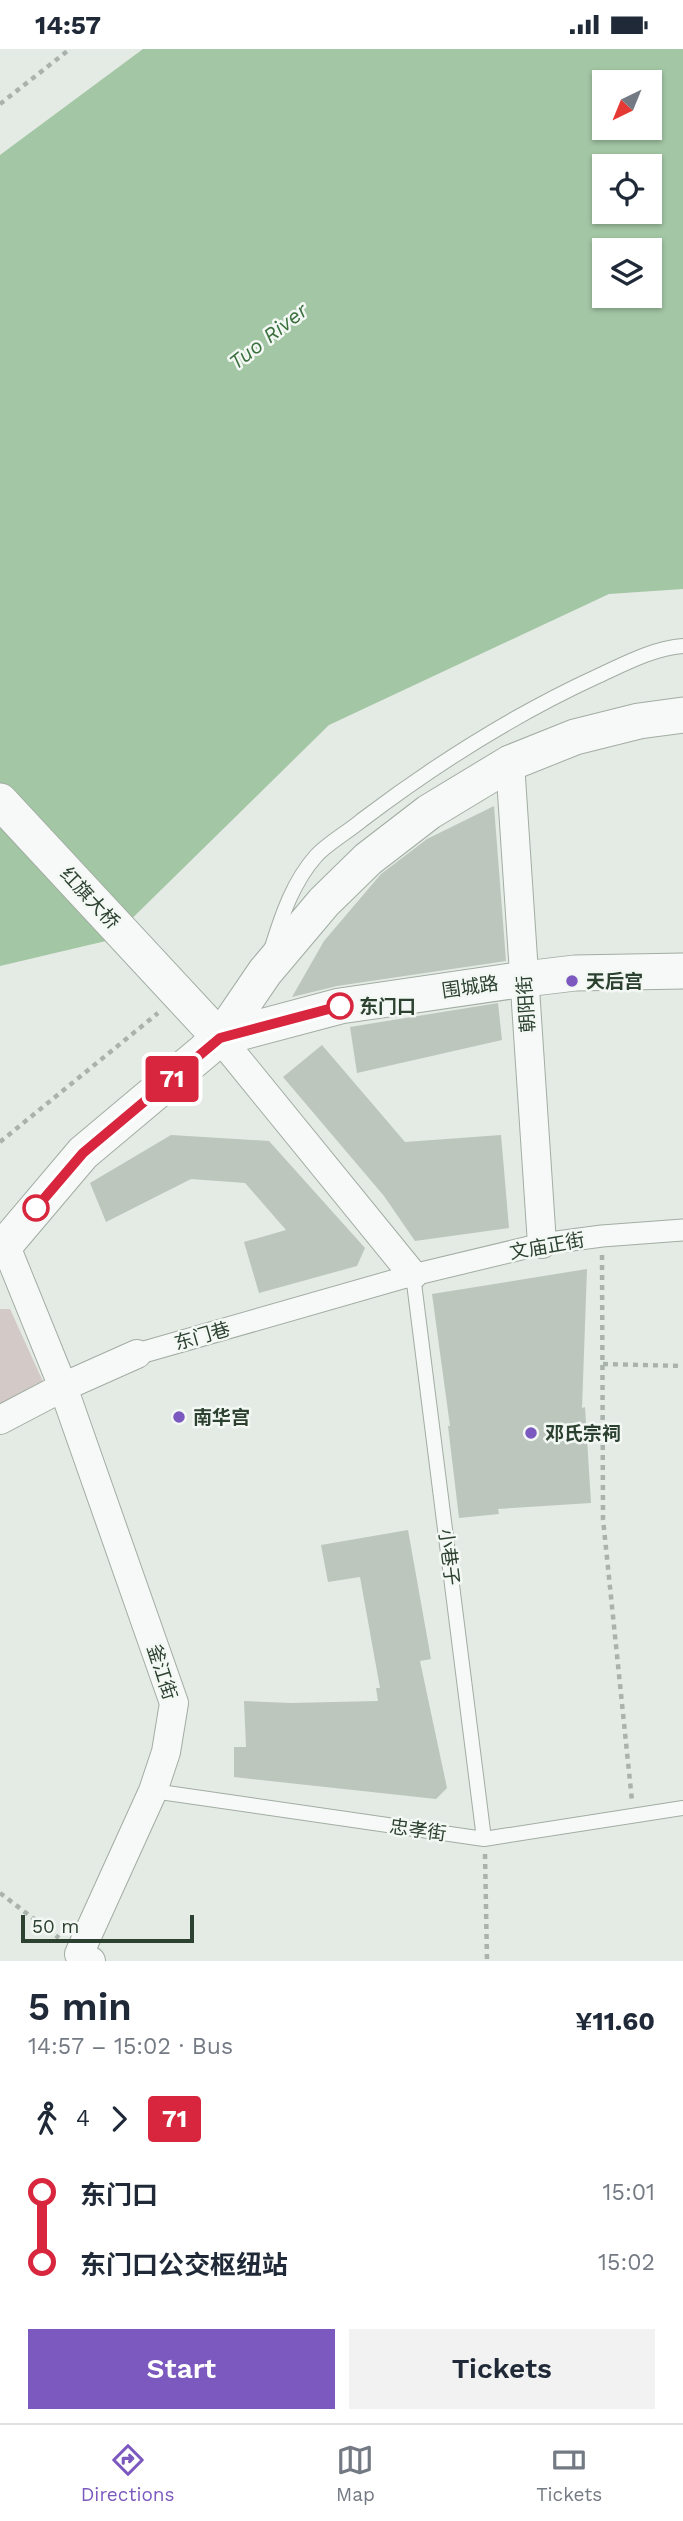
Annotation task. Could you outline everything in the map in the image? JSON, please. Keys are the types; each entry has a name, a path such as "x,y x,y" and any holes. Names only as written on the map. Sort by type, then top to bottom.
{"street":[{"path":"3,1247 83,1153 220,1038 265,972 324,902 368,859 429,812 510,763 575,737 639,720 683,715"},
{"name":"朝阳街","path":"510,763 542,1244"},
{"name":"红旗大桥","path":"0,801 220,1038"},
{"name":"围城路","path":"220,1038 340,1006 525,979 575,972 683,971"},
{"path":"220,1038 413,1275"},
{"name":"文庙正街","path":"413,1275 542,1244 683,1230"},
{"name":"釜江街","path":"3,1247 63,1387 174,1703 166,1752 153,1791 80,1957"},
{"name":"东门巷","path":"0,1420 63,1387 137,1354 413,1275"}],"lane":[{"path":"265,972 284,909 298,881 317,855 406,787 463,748 544,701 623,664 670,647 683,646"},
{"name":"小巷子","path":"413,1275 484,1839"},
{"name":"忠孝街","path":"153,1791 484,1839 683,1808"}],"path":[{"path":"0,104 70,49"},
{"path":"0,1142 181,995"},
{"path":"602,1236 603,1519 633,1816"},
{"path":"603,1364 683,1366"},
{"path":"484,1839 487,1961"},
{"path":"0,1893 80,1957"}],"shaded area":[{"path":"0,1309 10,1309 45,1386 0,1409"}],"water":[{"name":"Tuo River","path":"143,49 683,49 683,589 609,594 329,725 110,940 0,966 0,155"}],"building":[{"path":"494,806 506,961 337,986 292,997 324,941 381,874 427,839"},
{"path":"498,1003 502,1040 357,1073 350,1027"},
{"path":"322,1045 405,1142 501,1135 509,1228 415,1241 384,1196 283,1077"},
{"path":"171,1135 269,1141 365,1248 357,1266 259,1293 244,1242 286,1230 245,1183 191,1179 106,1222 90,1183"},
{"path":"587,1269 582,1408 585,1407 591,1503 498,1509 499,1514 459,1518 432,1294"},
{"path":"408,1530 431,1659 420,1661 447,1788 436,1799 234,1777 234,1747 246,1747 244,1701 378,1701 376,1688 380,1688 360,1577 328,1582 321,1545"}],"bus line":[{"name":"71","path":"36,1208 83,1153 220,1038 340,1006"}],"place":[{"name":"天后宫","path":"572,981"},
{"name":"东门口","path":"340,1006"},
{"name":"南华宫","path":"179,1417"},
{"name":"邓氏宗祠","path":"531,1433"}]}
